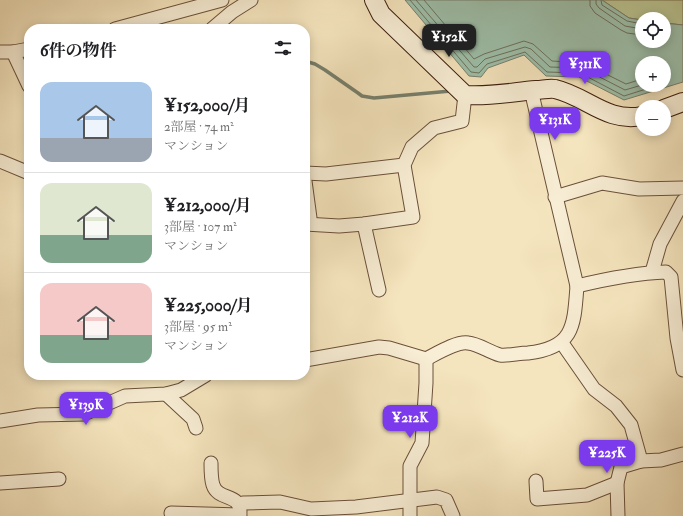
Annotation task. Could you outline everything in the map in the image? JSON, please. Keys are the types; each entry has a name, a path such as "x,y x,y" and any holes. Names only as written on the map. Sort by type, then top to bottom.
{"street":[{"path":"133,24 222,0"},
{"path":"218,24 232,12 251,0"},
{"path":"374,0 381,14 465,95 554,89 573,96 608,114 635,118"},
{"path":"24,50 6,52 24,79"},
{"path":"310,359 379,347 389,348 426,359 458,344 468,342 501,355 533,352 562,343 571,330 575,314 577,286 531,90"},
{"path":"310,221 339,226 413,217 404,165 412,147 434,128 462,121 465,95"},
{"path":"671,106 683,102"},
{"path":"0,161 24,171"},
{"path":"310,173 326,174 404,165"},
{"path":"555,197 602,183 639,189 683,188"},
{"path":"652,272 660,244 683,201"},
{"path":"364,224 379,290"},
{"path":"577,286 652,272 666,272 671,277 683,370"},
{"path":"562,343 594,389 616,406 631,425 641,461"},
{"path":"410,516 410,466 422,443 426,359"},
{"path":"0,421 38,415 84,414 125,396 166,394 181,390 198,380"},
{"path":"166,394 193,419 196,428"},
{"path":"618,516 617,483 621,467 641,461 661,460 683,454"},
{"path":"211,463 213,485 218,494 236,501 239,512"},
{"path":"0,483 59,478"},
{"path":"536,481 537,500 587,495 617,483"},
{"path":"239,512 243,503 280,502 311,509 356,507 437,497 446,500 453,516"},
{"path":"171,513 239,512"}],"shaded area":[{"path":"602,0 683,0 683,25 671,24 671,12 635,12 635,19 629,18"}],"water":[{"path":"405,0 602,0 629,18 635,19 635,48 671,48 671,24 683,25 683,82 671,86 671,56 635,56 635,92 650,92 624,100 579,77 546,76 524,55 488,68 481,77 469,76"}],"waterway":[{"path":"310,62 325,70 362,96 374,98 451,91"}]}
